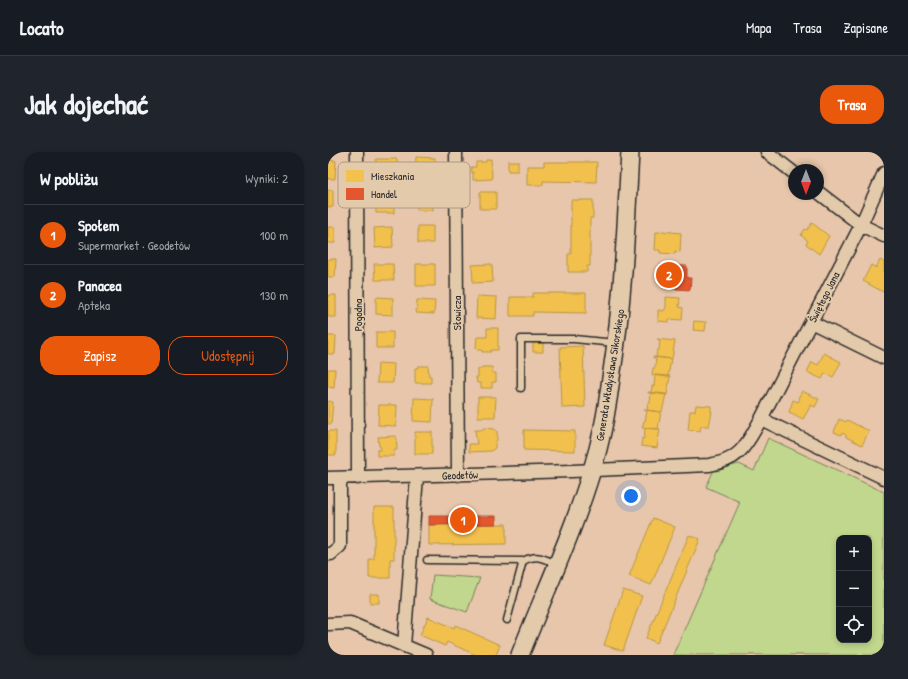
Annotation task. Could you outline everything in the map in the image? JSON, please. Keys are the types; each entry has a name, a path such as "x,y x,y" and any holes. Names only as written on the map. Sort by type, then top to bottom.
{"street":[{"name":"Pogodna","path":"357,152 357,162"},
{"name":"Słowicza","path":"456,152 456,162"},
{"name":"Generała Władysława Sikorskiego","path":"520,655 575,521 591,471 603,426 617,343 624,258 630,152"},
{"path":"767,152 788,168"},
{"name":"Świętego Jana","path":"591,471 708,465 721,463 739,453 746,445 761,419 861,225 884,173"},
{"path":"824,197 861,225 884,236"},
{"name":"Pogodna","path":"357,208 358,478"},
{"name":"Słowicza","path":"456,208 458,475"},
{"path":"811,322 884,358"},
{"path":"761,419 884,478"},
{"name":"Geodetów","path":"334,478 591,471"},
{"path":"404,646 417,476"},
{"path":"328,554 331,554 340,546 334,478"},
{"path":"328,624 350,623 426,655"}],"lane":[{"path":"521,388 521,339 574,339 617,343"},
{"path":"427,560 523,561 538,557 558,565"},
{"path":"507,620 523,561"}],"green space":[{"path":"768,438 884,492 884,655 673,655 740,502 706,487 714,470 739,464 754,471"},
{"path":"433,575 480,578 467,612 430,599"}],"building: Mieszkania":[{"path":"416,157 435,158 435,162 416,162"},
{"path":"376,159 397,159 397,162 376,162"},
{"path":"491,159 492,179 473,180 473,172 471,172 471,167 476,167 476,162 486,162 486,160"},
{"path":"328,160 336,161 335,179 328,179"},
{"path":"508,161 518,161 518,171 508,171"},
{"path":"544,162 597,162 596,182 543,181 543,185 527,185 527,166 544,166"},
{"path":"328,190 333,190 333,207 328,207"},
{"path":"480,192 496,192 496,209 480,209"},
{"path":"571,200 593,200 593,218 590,218 590,266 587,266 587,272 568,272 568,254 571,254"},
{"path":"376,208 394,208 394,213 376,213"},
{"path":"417,208 433,208 433,210 417,210"},
{"path":"812,223 829,236 819,254 806,244 808,241 801,235"},
{"path":"418,226 433,226 433,243 418,243"},
{"path":"328,227 335,227 335,243 328,243"},
{"path":"392,227 393,247 375,248 374,228"},
{"path":"662,231 681,233 680,252 675,251 675,254 660,253 660,250 655,250 656,232"},
{"path":"328,259 336,259 335,277 328,277"},
{"path":"880,260 884,262 883,292 863,281 871,265 876,268"},
{"path":"374,264 393,264 394,280 375,280"},
{"path":"416,264 435,264 435,286 416,286"},
{"path":"492,264 493,282 473,283 472,265"},
{"path":"533,293 586,293 586,313 533,312 533,316 510,316 510,297 533,297"},
{"path":"328,295 336,295 336,317 328,317"},
{"path":"477,296 497,297 496,319 476,318"},
{"path":"376,297 393,298 393,315 376,314"},
{"path":"666,297 680,298 679,307 683,308 682,320 669,319 669,322 658,321 658,310 664,311 666,307"},
{"path":"417,300 435,301 434,314 416,313"},
{"path":"694,321 706,322 705,331 693,330"},
{"path":"487,328 498,328 498,350 482,352 482,350 477,350 476,348 477,337 487,337"},
{"path":"376,332 393,332 393,348 376,348"},
{"path":"328,336 336,336 335,354 328,354"},
{"path":"657,339 675,341 672,359 656,357 657,350 659,350 660,340"},
{"path":"533,343 543,343 543,352 533,352"},
{"path":"583,346 585,407 562,408 560,347"},
{"path":"824,353 841,362 833,377 825,373 822,379 807,372 812,362 818,365"},
{"path":"653,357 671,359 668,377 652,375 653,368 655,368 656,358"},
{"path":"378,363 394,364 393,383 377,383"},
{"path":"418,366 428,366 429,376 431,376 431,383 415,383 415,368 418,368"},
{"path":"482,367 492,367 492,373 496,373 496,382 492,382 492,388 481,388 481,383 477,383 476,377 478,377 478,369 482,369"},
{"path":"328,369 335,369 334,388 328,387"},
{"path":"655,375 670,376 667,395 651,393 652,386 654,386"},
{"path":"802,391 819,399 815,407 811,405 803,419 789,412 793,400 798,402 800,399 798,398"},
{"path":"648,392 666,394 662,412 647,410 648,403 650,403 651,393"},
{"path":"478,397 496,397 495,417 478,417"},
{"path":"414,398 433,399 432,422 413,421"},
{"path":"328,401 333,402 331,424 328,424"},
{"path":"379,405 397,405 396,426 378,425"},
{"path":"696,405 711,406 712,412 709,426 701,426 700,431 688,430 690,411 695,411"},
{"path":"644,410 661,412 658,429 642,428 647,411"},
{"path":"839,419 846,422 847,420 869,431 862,445 846,437 846,435 842,433 841,435 834,432"},
{"path":"484,428 494,429 497,431 495,448 491,451 469,452 469,444 477,444 475,430 481,430"},
{"path":"645,428 660,429 657,448 641,446 642,438 644,439"},
{"path":"524,430 575,431 575,451 524,450"},
{"path":"328,431 336,431 336,455 328,455"},
{"path":"415,432 432,432 432,454 415,454"},
{"path":"396,436 397,450 394,450 394,456 377,456 377,450 381,450 378,437"},
{"path":"374,507 394,507 394,559 390,559 390,578 369,578 369,559 374,559"},
{"path":"653,518 675,527 651,585 629,576"},
{"path":"506,524 506,544 429,545 429,525"},
{"path":"689,535 700,539 657,643 646,638"},
{"path":"623,590 642,596 623,651 604,645"},
{"path":"370,594 379,594 379,603 370,603"},
{"path":"428,617 454,628 455,625 500,645 496,655 476,655 447,642 445,646 420,635"}],"building: Handel":[{"path":"660,265 687,266 687,278 691,278 690,290 663,288 664,277 660,277"},
{"path":"429,516 496,516 496,524 429,525"}],"place":[{"name":"Panacea","path":"669,275"},
{"name":"Społem","path":"463,520"}]}
